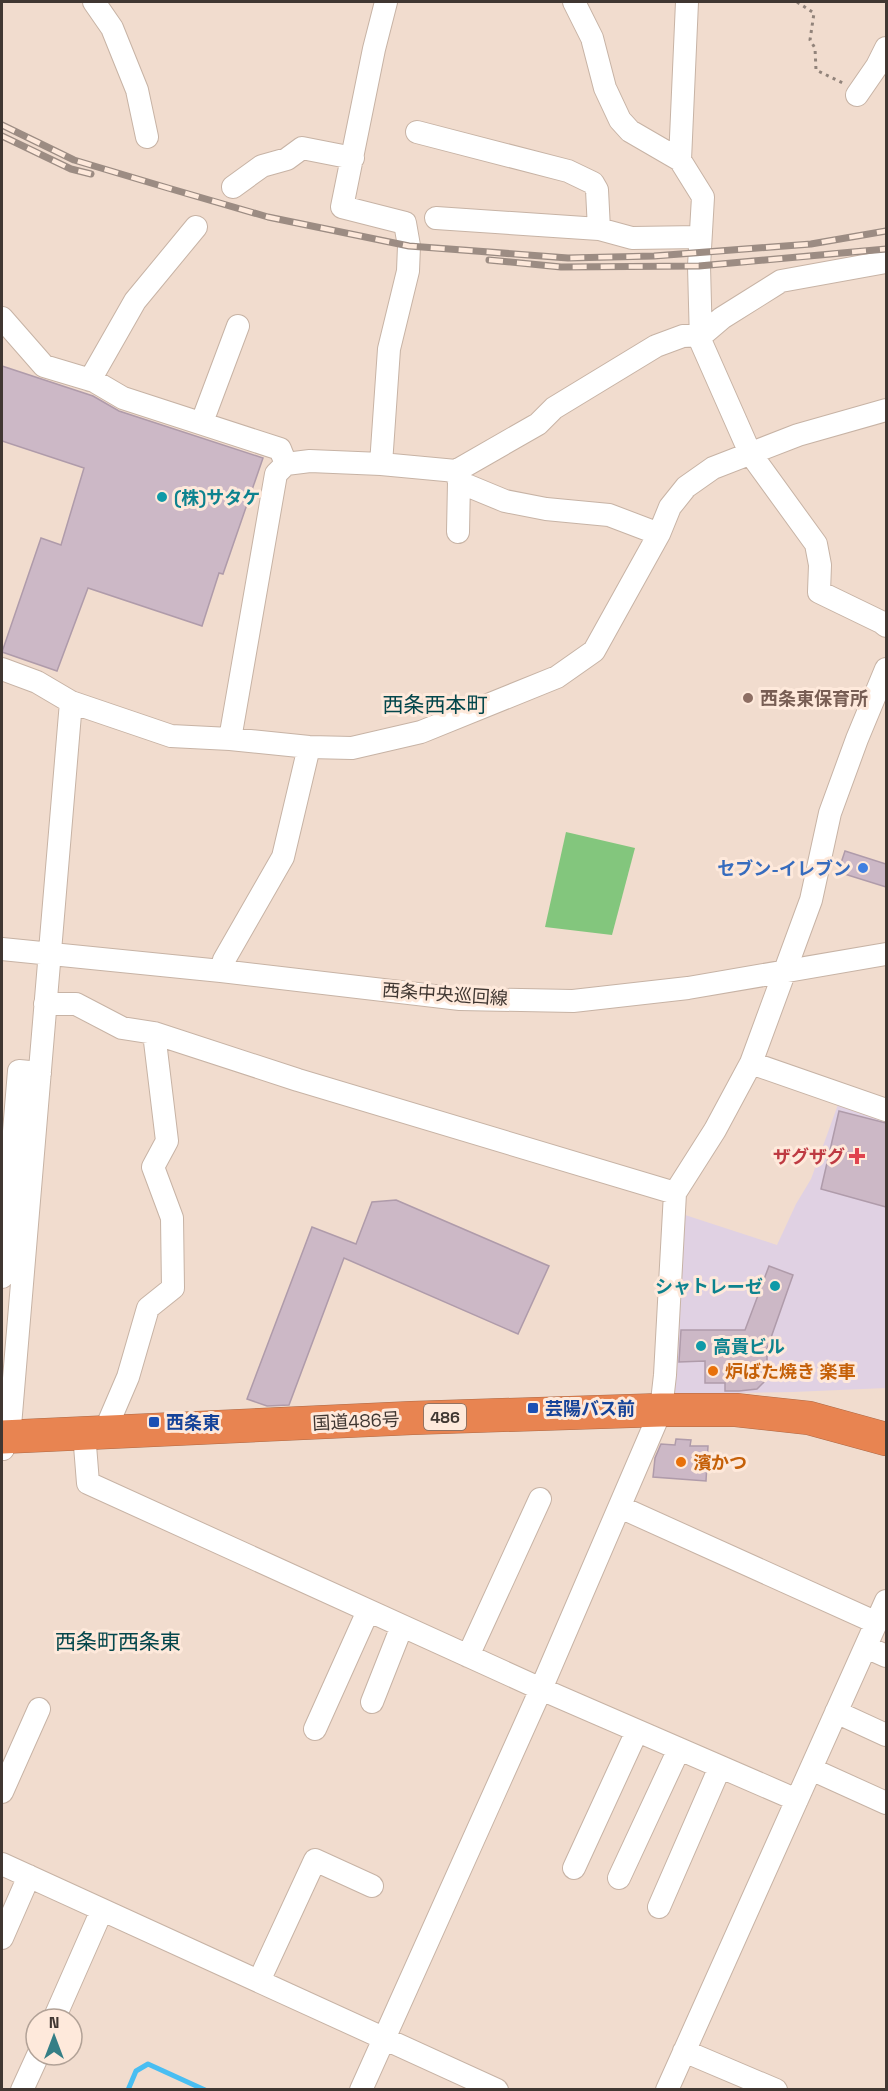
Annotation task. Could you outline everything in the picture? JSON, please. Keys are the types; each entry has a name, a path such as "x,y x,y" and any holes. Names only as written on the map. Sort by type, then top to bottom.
{"highway":[{"name":"国道486号","path":"4,1442 94,1433 661,1410 736,1410 809,1419 886,1439"}],"street":[{"path":"94,2 112,28 137,90 147,136"},
{"path":"381,464 389,349 408,271 409,246 405,224 342,207 374,49 386,2"},
{"path":"574,2 592,38 605,88 620,120 630,131 680,160 704,197 699,266 701,342 750,453 816,544 820,565 819,592 881,621 886,626"},
{"path":"680,160 687,2"},
{"path":"858,93 886,48"},
{"path":"417,132 568,171 593,183 597,190 599,229"},
{"path":"233,187 262,166 287,159 302,148 353,158"},
{"path":"436,218 599,229 632,238 700,237"},
{"path":"90,380 135,301 196,227"},
{"path":"458,476 538,424 554,408 656,346 683,336 702,335 722,318 782,281 886,262"},
{"path":"2,318 44,366 90,380 123,398 280,449 286,464"},
{"path":"202,422 238,326"},
{"path":"2,669 37,682 71,702 171,736 309,747 352,748 420,732 557,677 594,651 659,534 670,507 686,487 713,468 798,435 886,410"},
{"path":"230,739 264,555 276,474 286,464 310,461 381,464 458,476 505,501 546,509 609,515 659,534"},
{"path":"458,476 458,532"},
{"path":"362,2090 541,1689 661,1410 675,1193 715,1130 751,1063 811,900 830,813 857,738 886,669"},
{"path":"2,1277 6,1170 20,1073 45,1004 71,702"},
{"path":"221,971 224,960 283,857 309,747"},
{"name":"西条中央巡回線","path":"2,948 460,999 573,1001 688,988 886,954"},
{"path":"45,1004 76,1004 122,1028 154,1033 298,1080 675,1193"},
{"path":"154,1033 166,1142 153,1167 172,1218 172,1288 148,1308 128,1377 94,1433 88,1483 541,1689 797,1800"},
{"path":"751,1063 886,1110"},
{"path":"4,1442 20,1073"},
{"path":"468,1656 540,1498"},
{"path":"620,1507 876,1623"},
{"path":"667,2090 886,1601"},
{"path":"315,1729 368,1611"},
{"path":"372,1702 402,1626"},
{"path":"866,1647 886,1656"},
{"path":"2,1792 39,1708"},
{"path":"836,1712 886,1735"},
{"path":"574,1868 637,1731"},
{"path":"619,1878 679,1749"},
{"path":"659,1907 720,1767"},
{"path":"811,1769 886,1803"},
{"path":"259,1981 315,1860 372,1886"},
{"path":"2,1864 497,2090"},
{"path":"2,1938 29,1876"},
{"path":"59,2007 102,1910"},
{"path":"684,2051 776,2090"},
{"path":"22,2090 33,2067"}],"path":[{"path":"797,2 814,13 810,40 815,48 816,70 858,93"}],"shaded area":[{"path":"840,1099 886,1111 886,1388 668,1394 679,1213 777,1245 796,1204 811,1179"}],"green space":[{"path":"566,832 635,848 612,935 545,927"}],"building":[{"name":"(株)サタケ","path":"2,366 93,396 119,411 263,458 223,574 219,573 202,626 88,588 57,671 2,652 41,538 61,545 84,468 2,441"},
{"name":"セブン-イレブン","path":"845,851 886,864 886,887 838,872"},
{"name":"ザグザグ","path":"839,1111 886,1123 886,1207 821,1189"},
{"path":"396,1200 549,1266 518,1334 344,1258 289,1405 267,1406 247,1399 312,1227 356,1244 372,1202"},
{"path":"769,1266 793,1275 767,1349 767,1372 764,1382 757,1389 739,1391 725,1391 725,1383 705,1383 705,1361 679,1362 681,1330 745,1330"},
{"name":"濱かつ","path":"676,1439 691,1440 690,1446 708,1446 706,1481 653,1477 655,1458 661,1444 675,1445"}],"waterway":[{"path":"128,2090 136,2071 148,2064 205,2090"}],"railway":[{"path":"2,125 74,160 168,188 268,217 409,246 568,258 654,256 811,244 886,231"},
{"path":"2,136 71,169 91,174"},
{"path":"489,260 561,267 699,266 886,249"}],"place":[{"name":"(株)サタケ","path":"162,497"},
{"name":"西条東保育所","path":"748,698"},
{"name":"セブン-イレブン","path":"863,868"},
{"name":"ザグザグ","path":"857,1156"},
{"name":"シャトレーゼ","path":"775,1286"},
{"name":"高貴ビル","path":"701,1346"},
{"name":"炉ばた焼き 楽車","path":"713,1371"},
{"name":"芸陽バス前","path":"533,1408"},
{"name":"西条東","path":"154,1422"},
{"name":"濱かつ","path":"681,1462"}],"district":[{"name":"西条西本町","path":"435,704"},
{"name":"西条町西条東","path":"118,1641"}]}
